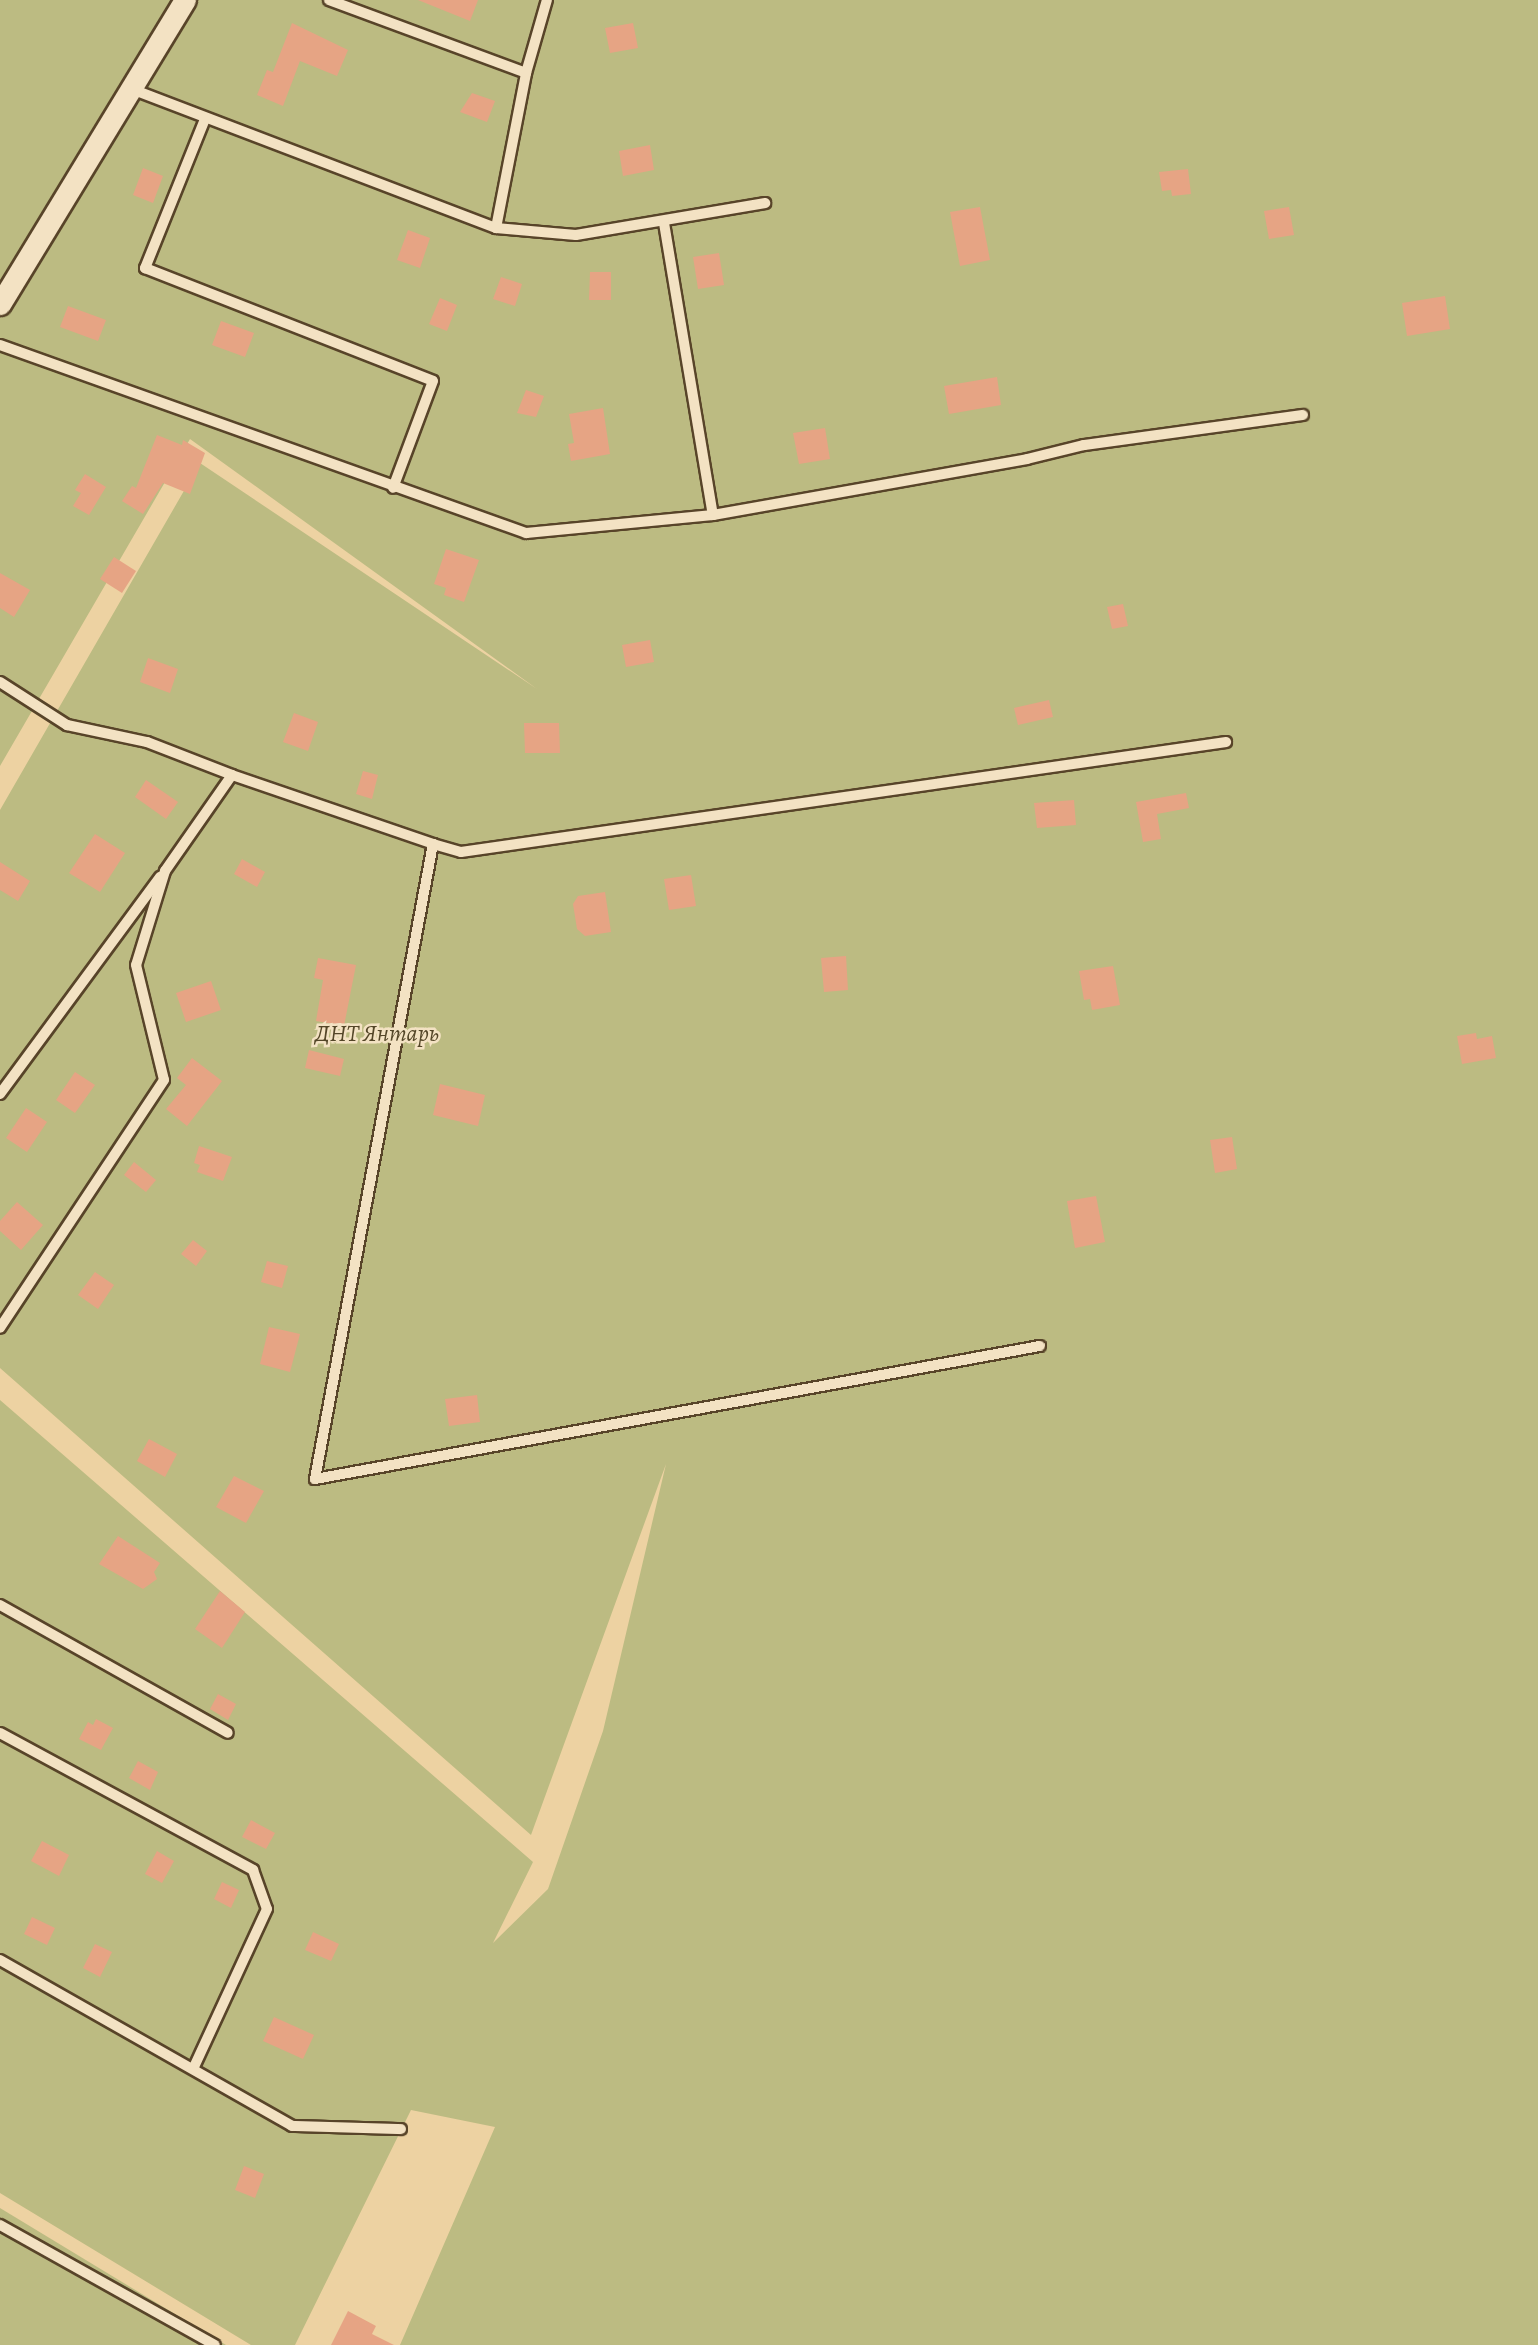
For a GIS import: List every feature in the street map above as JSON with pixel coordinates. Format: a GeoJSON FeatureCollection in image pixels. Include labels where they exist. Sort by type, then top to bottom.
{"type":"FeatureCollection","features":[{"type":"Feature","properties":{"kind":"street"},"geometry":{"type":"LineString","coordinates":[[0,304],[184,0]]}},
{"type":"Feature","properties":{"kind":"lane"},"geometry":{"type":"LineString","coordinates":[[329,0],[526,73]]}},
{"type":"Feature","properties":{"kind":"lane"},"geometry":{"type":"LineString","coordinates":[[496,228],[526,73],[547,0]]}},
{"type":"Feature","properties":{"kind":"lane"},"geometry":{"type":"LineString","coordinates":[[129,88],[496,228],[576,235],[664,223],[765,203]]}},
{"type":"Feature","properties":{"kind":"lane"},"geometry":{"type":"LineString","coordinates":[[205,119],[145,268],[433,382],[393,488]]}},
{"type":"Feature","properties":{"kind":"lane"},"geometry":{"type":"LineString","coordinates":[[664,223],[713,515]]}},
{"type":"Feature","properties":{"kind":"lane"},"geometry":{"type":"LineString","coordinates":[[0,345],[393,488],[526,533],[713,515],[1027,459],[1084,445],[1303,415]]}},
{"type":"Feature","properties":{"kind":"lane"},"geometry":{"type":"LineString","coordinates":[[0,682],[67,725],[147,742],[232,775],[461,852],[1226,742]]}},
{"type":"Feature","properties":{"kind":"lane"},"geometry":{"type":"LineString","coordinates":[[0,1094],[165,871],[232,775]]}},
{"type":"Feature","properties":{"kind":"lane"},"geometry":{"type":"LineString","coordinates":[[433,844],[315,1479],[1040,1346]]}},
{"type":"Feature","properties":{"kind":"lane"},"geometry":{"type":"LineString","coordinates":[[0,1328],[164,1080],[136,965],[165,871]]}},
{"type":"Feature","properties":{"kind":"lane"},"geometry":{"type":"LineString","coordinates":[[0,1605],[228,1733]]}},
{"type":"Feature","properties":{"kind":"lane"},"geometry":{"type":"LineString","coordinates":[[0,1733],[253,1870],[267,1909],[193,2069]]}},
{"type":"Feature","properties":{"kind":"lane"},"geometry":{"type":"LineString","coordinates":[[0,1960],[292,2126],[401,2129]]}},
{"type":"Feature","properties":{"kind":"lane"},"geometry":{"type":"LineString","coordinates":[[0,2225],[215,2345]]}},
{"type":"Feature","properties":{"kind":"green space","name":"ДНТ Янтарь"},"geometry":{"type":"Polygon","coordinates":[[[0,0],[1538,0],[1538,2345],[400,2345],[495,2127],[411,2110],[295,2345],[251,2345],[0,2193],[0,1400],[533,1862],[493,1943],[548,1889],[603,1731],[666,1464],[531,1835],[0,1368],[0,810],[200,463],[537,689],[190,439],[0,766],[0,0]]]}},
{"type":"Feature","properties":{"kind":"green space"},"geometry":{"type":"Polygon","coordinates":[[[0,2208],[226,2345],[0,2345],[0,2208]]]}},
{"type":"Feature","properties":{"kind":"building"},"geometry":{"type":"Polygon","coordinates":[[[418,0],[478,0],[470,21],[418,0]]]}},
{"type":"Feature","properties":{"kind":"building"},"geometry":{"type":"Polygon","coordinates":[[[292,23],[348,50],[337,76],[300,61],[283,106],[257,95],[267,70],[273,72],[292,23]]]}},
{"type":"Feature","properties":{"kind":"building"},"geometry":{"type":"Polygon","coordinates":[[[633,23],[638,48],[610,53],[605,28],[633,23]]]}},
{"type":"Feature","properties":{"kind":"building"},"geometry":{"type":"Polygon","coordinates":[[[472,93],[495,101],[487,122],[460,112],[472,93]]]}},
{"type":"Feature","properties":{"kind":"building"},"geometry":{"type":"Polygon","coordinates":[[[650,145],[654,170],[623,176],[619,151],[650,145]]]}},
{"type":"Feature","properties":{"kind":"building"},"geometry":{"type":"Polygon","coordinates":[[[143,168],[163,176],[153,203],[133,195],[143,168]]]}},
{"type":"Feature","properties":{"kind":"building"},"geometry":{"type":"Polygon","coordinates":[[[1188,169],[1191,194],[1172,196],[1171,190],[1162,191],[1159,172],[1188,169]]]}},
{"type":"Feature","properties":{"kind":"building"},"geometry":{"type":"Polygon","coordinates":[[[980,207],[990,260],[960,266],[950,212],[980,207]]]}},
{"type":"Feature","properties":{"kind":"building"},"geometry":{"type":"Polygon","coordinates":[[[1289,207],[1294,235],[1269,239],[1264,211],[1289,207]]]}},
{"type":"Feature","properties":{"kind":"building"},"geometry":{"type":"Polygon","coordinates":[[[408,230],[430,238],[420,268],[397,260],[408,230]]]}},
{"type":"Feature","properties":{"kind":"building"},"geometry":{"type":"Polygon","coordinates":[[[719,253],[724,285],[698,289],[693,257],[719,253]]]}},
{"type":"Feature","properties":{"kind":"building"},"geometry":{"type":"Polygon","coordinates":[[[590,272],[611,272],[611,300],[589,300],[590,272]]]}},
{"type":"Feature","properties":{"kind":"building"},"geometry":{"type":"Polygon","coordinates":[[[501,277],[522,284],[515,306],[493,299],[501,277]]]}},
{"type":"Feature","properties":{"kind":"building"},"geometry":{"type":"Polygon","coordinates":[[[1445,296],[1450,329],[1407,336],[1402,303],[1445,296]]]}},
{"type":"Feature","properties":{"kind":"building"},"geometry":{"type":"Polygon","coordinates":[[[440,298],[457,305],[447,331],[429,324],[440,298]]]}},
{"type":"Feature","properties":{"kind":"building"},"geometry":{"type":"Polygon","coordinates":[[[68,306],[106,320],[98,341],[60,327],[68,306]]]}},
{"type":"Feature","properties":{"kind":"building"},"geometry":{"type":"Polygon","coordinates":[[[221,321],[254,333],[245,357],[212,345],[221,321]]]}},
{"type":"Feature","properties":{"kind":"building"},"geometry":{"type":"Polygon","coordinates":[[[997,377],[1001,405],[949,414],[944,386],[997,377]]]}},
{"type":"Feature","properties":{"kind":"building"},"geometry":{"type":"Polygon","coordinates":[[[526,390],[544,396],[536,417],[517,413],[526,390]]]}},
{"type":"Feature","properties":{"kind":"building"},"geometry":{"type":"Polygon","coordinates":[[[603,408],[610,454],[571,461],[568,444],[574,443],[569,414],[603,408]]]}},
{"type":"Feature","properties":{"kind":"building"},"geometry":{"type":"Polygon","coordinates":[[[825,428],[830,459],[799,464],[793,433],[825,428]]]}},
{"type":"Feature","properties":{"kind":"building"},"geometry":{"type":"Polygon","coordinates":[[[157,435],[182,445],[183,440],[205,453],[190,494],[163,483],[143,514],[122,501],[132,486],[136,488],[157,435]]]}},
{"type":"Feature","properties":{"kind":"building"},"geometry":{"type":"Polygon","coordinates":[[[85,474],[106,487],[89,515],[73,506],[81,493],[75,490],[85,474]]]}},
{"type":"Feature","properties":{"kind":"building"},"geometry":{"type":"Polygon","coordinates":[[[446,549],[479,560],[464,602],[444,595],[446,588],[434,584],[446,549]]]}},
{"type":"Feature","properties":{"kind":"building"},"geometry":{"type":"Polygon","coordinates":[[[114,557],[136,571],[122,593],[100,579],[114,557]]]}},
{"type":"Feature","properties":{"kind":"building"},"geometry":{"type":"Polygon","coordinates":[[[0,573],[30,590],[14,617],[0,608],[0,573]]]}},
{"type":"Feature","properties":{"kind":"building"},"geometry":{"type":"Polygon","coordinates":[[[1123,604],[1128,626],[1112,629],[1107,607],[1123,604]]]}},
{"type":"Feature","properties":{"kind":"building"},"geometry":{"type":"Polygon","coordinates":[[[650,640],[654,662],[626,667],[622,645],[650,640]]]}},
{"type":"Feature","properties":{"kind":"building"},"geometry":{"type":"Polygon","coordinates":[[[148,658],[178,669],[170,693],[140,682],[148,658]]]}},
{"type":"Feature","properties":{"kind":"building"},"geometry":{"type":"Polygon","coordinates":[[[1049,700],[1053,717],[1018,725],[1014,708],[1049,700]]]}},
{"type":"Feature","properties":{"kind":"building"},"geometry":{"type":"Polygon","coordinates":[[[294,713],[318,722],[308,751],[283,742],[294,713]]]}},
{"type":"Feature","properties":{"kind":"building"},"geometry":{"type":"Polygon","coordinates":[[[524,723],[559,723],[560,753],[525,753],[524,723]]]}},
{"type":"Feature","properties":{"kind":"building"},"geometry":{"type":"Polygon","coordinates":[[[363,771],[378,775],[372,799],[356,794],[363,771]]]}},
{"type":"Feature","properties":{"kind":"building"},"geometry":{"type":"Polygon","coordinates":[[[146,780],[178,802],[166,819],[135,797],[146,780]]]}},
{"type":"Feature","properties":{"kind":"building"},"geometry":{"type":"Polygon","coordinates":[[[1186,793],[1189,808],[1157,814],[1161,839],[1143,842],[1136,802],[1186,793]]]}},
{"type":"Feature","properties":{"kind":"building"},"geometry":{"type":"Polygon","coordinates":[[[1074,800],[1076,825],[1037,828],[1034,803],[1074,800]]]}},
{"type":"Feature","properties":{"kind":"building"},"geometry":{"type":"Polygon","coordinates":[[[95,834],[125,853],[100,892],[69,873],[95,834]]]}},
{"type":"Feature","properties":{"kind":"building"},"geometry":{"type":"Polygon","coordinates":[[[242,859],[265,872],[257,887],[234,874],[242,859]]]}},
{"type":"Feature","properties":{"kind":"building"},"geometry":{"type":"Polygon","coordinates":[[[0,862],[30,881],[18,901],[0,890],[0,862]]]}},
{"type":"Feature","properties":{"kind":"building"},"geometry":{"type":"Polygon","coordinates":[[[691,875],[696,906],[669,910],[664,879],[691,875]]]}},
{"type":"Feature","properties":{"kind":"building"},"geometry":{"type":"Polygon","coordinates":[[[605,892],[611,932],[585,936],[577,929],[573,904],[578,896],[605,892]]]}},
{"type":"Feature","properties":{"kind":"building"},"geometry":{"type":"Polygon","coordinates":[[[846,956],[848,990],[824,992],[821,958],[846,956]]]}},
{"type":"Feature","properties":{"kind":"building"},"geometry":{"type":"Polygon","coordinates":[[[318,958],[356,965],[344,1026],[316,1021],[323,980],[314,978],[318,958]]]}},
{"type":"Feature","properties":{"kind":"building"},"geometry":{"type":"Polygon","coordinates":[[[1113,966],[1120,1005],[1092,1010],[1090,999],[1084,1000],[1079,971],[1113,966]]]}},
{"type":"Feature","properties":{"kind":"building"},"geometry":{"type":"Polygon","coordinates":[[[211,981],[221,1010],[186,1022],[176,993],[211,981]]]}},
{"type":"Feature","properties":{"kind":"building"},"geometry":{"type":"Polygon","coordinates":[[[1476,1033],[1477,1039],[1492,1036],[1496,1058],[1462,1064],[1457,1036],[1476,1033]]]}},
{"type":"Feature","properties":{"kind":"building"},"geometry":{"type":"Polygon","coordinates":[[[309,1050],[344,1059],[340,1076],[305,1068],[309,1050]]]}},
{"type":"Feature","properties":{"kind":"building"},"geometry":{"type":"Polygon","coordinates":[[[192,1058],[222,1081],[187,1126],[166,1109],[186,1085],[177,1078],[192,1058]]]}},
{"type":"Feature","properties":{"kind":"building"},"geometry":{"type":"Polygon","coordinates":[[[75,1072],[95,1085],[75,1113],[56,1100],[75,1072]]]}},
{"type":"Feature","properties":{"kind":"building"},"geometry":{"type":"Polygon","coordinates":[[[440,1084],[485,1095],[478,1126],[433,1115],[440,1084]]]}},
{"type":"Feature","properties":{"kind":"building"},"geometry":{"type":"Polygon","coordinates":[[[26,1108],[47,1122],[27,1152],[6,1138],[26,1108]]]}},
{"type":"Feature","properties":{"kind":"building"},"geometry":{"type":"Polygon","coordinates":[[[1232,1137],[1237,1169],[1215,1173],[1210,1140],[1232,1137]]]}},
{"type":"Feature","properties":{"kind":"building"},"geometry":{"type":"Polygon","coordinates":[[[199,1146],[232,1157],[223,1181],[197,1172],[200,1165],[194,1163],[199,1146]]]}},
{"type":"Feature","properties":{"kind":"building"},"geometry":{"type":"Polygon","coordinates":[[[134,1162],[156,1180],[146,1192],[124,1175],[134,1162]]]}},
{"type":"Feature","properties":{"kind":"building"},"geometry":{"type":"Polygon","coordinates":[[[1096,1196],[1105,1242],[1075,1248],[1067,1201],[1096,1196]]]}},
{"type":"Feature","properties":{"kind":"building"},"geometry":{"type":"Polygon","coordinates":[[[17,1202],[43,1225],[21,1250],[0,1231],[0,1221],[17,1202]]]}},
{"type":"Feature","properties":{"kind":"building"},"geometry":{"type":"Polygon","coordinates":[[[193,1240],[207,1251],[196,1266],[181,1254],[193,1240]]]}},
{"type":"Feature","properties":{"kind":"building"},"geometry":{"type":"Polygon","coordinates":[[[267,1261],[288,1266],[282,1288],[261,1282],[267,1261]]]}},
{"type":"Feature","properties":{"kind":"building"},"geometry":{"type":"Polygon","coordinates":[[[95,1272],[114,1285],[98,1309],[78,1295],[95,1272]]]}},
{"type":"Feature","properties":{"kind":"building"},"geometry":{"type":"Polygon","coordinates":[[[269,1327],[300,1334],[290,1372],[260,1364],[269,1327]]]}},
{"type":"Feature","properties":{"kind":"building"},"geometry":{"type":"Polygon","coordinates":[[[477,1395],[480,1422],[449,1426],[445,1399],[477,1395]]]}},
{"type":"Feature","properties":{"kind":"building"},"geometry":{"type":"Polygon","coordinates":[[[149,1439],[177,1454],[165,1477],[137,1461],[149,1439]]]}},
{"type":"Feature","properties":{"kind":"building"},"geometry":{"type":"Polygon","coordinates":[[[234,1476],[264,1491],[246,1523],[216,1507],[234,1476]]]}},
{"type":"Feature","properties":{"kind":"building"},"geometry":{"type":"Polygon","coordinates":[[[118,1536],[160,1563],[154,1572],[157,1579],[143,1589],[99,1564],[118,1536]]]}},
{"type":"Feature","properties":{"kind":"building"},"geometry":{"type":"Polygon","coordinates":[[[220,1591],[245,1612],[222,1648],[195,1629],[220,1591]]]}},
{"type":"Feature","properties":{"kind":"building"},"geometry":{"type":"Polygon","coordinates":[[[218,1694],[236,1704],[228,1720],[210,1709],[218,1694]]]}},
{"type":"Feature","properties":{"kind":"building"},"geometry":{"type":"Polygon","coordinates":[[[96,1719],[113,1728],[101,1750],[79,1739],[88,1722],[93,1725],[96,1719]]]}},
{"type":"Feature","properties":{"kind":"building"},"geometry":{"type":"Polygon","coordinates":[[[138,1761],[158,1772],[150,1790],[129,1778],[138,1761]]]}},
{"type":"Feature","properties":{"kind":"building"},"geometry":{"type":"Polygon","coordinates":[[[251,1820],[275,1833],[266,1849],[242,1837],[251,1820]]]}},
{"type":"Feature","properties":{"kind":"building"},"geometry":{"type":"Polygon","coordinates":[[[42,1841],[69,1855],[59,1876],[31,1861],[42,1841]]]}},
{"type":"Feature","properties":{"kind":"building"},"geometry":{"type":"Polygon","coordinates":[[[157,1851],[174,1861],[162,1883],[145,1874],[157,1851]]]}},
{"type":"Feature","properties":{"kind":"building"},"geometry":{"type":"Polygon","coordinates":[[[222,1882],[239,1890],[231,1908],[214,1899],[222,1882]]]}},
{"type":"Feature","properties":{"kind":"building"},"geometry":{"type":"Polygon","coordinates":[[[32,1917],[55,1928],[47,1945],[24,1934],[32,1917]]]}},
{"type":"Feature","properties":{"kind":"building"},"geometry":{"type":"Polygon","coordinates":[[[313,1932],[339,1944],[331,1961],[305,1950],[313,1932]]]}},
{"type":"Feature","properties":{"kind":"building"},"geometry":{"type":"Polygon","coordinates":[[[95,1944],[112,1952],[100,1977],[83,1968],[95,1944]]]}},
{"type":"Feature","properties":{"kind":"building"},"geometry":{"type":"Polygon","coordinates":[[[274,2017],[314,2035],[303,2059],[263,2041],[274,2017]]]}},
{"type":"Feature","properties":{"kind":"building"},"geometry":{"type":"Polygon","coordinates":[[[244,2166],[264,2174],[255,2198],[235,2190],[244,2166]]]}},
{"type":"Feature","properties":{"kind":"building"},"geometry":{"type":"Polygon","coordinates":[[[348,2311],[376,2326],[372,2334],[394,2345],[331,2345],[348,2311]]]}}]}
